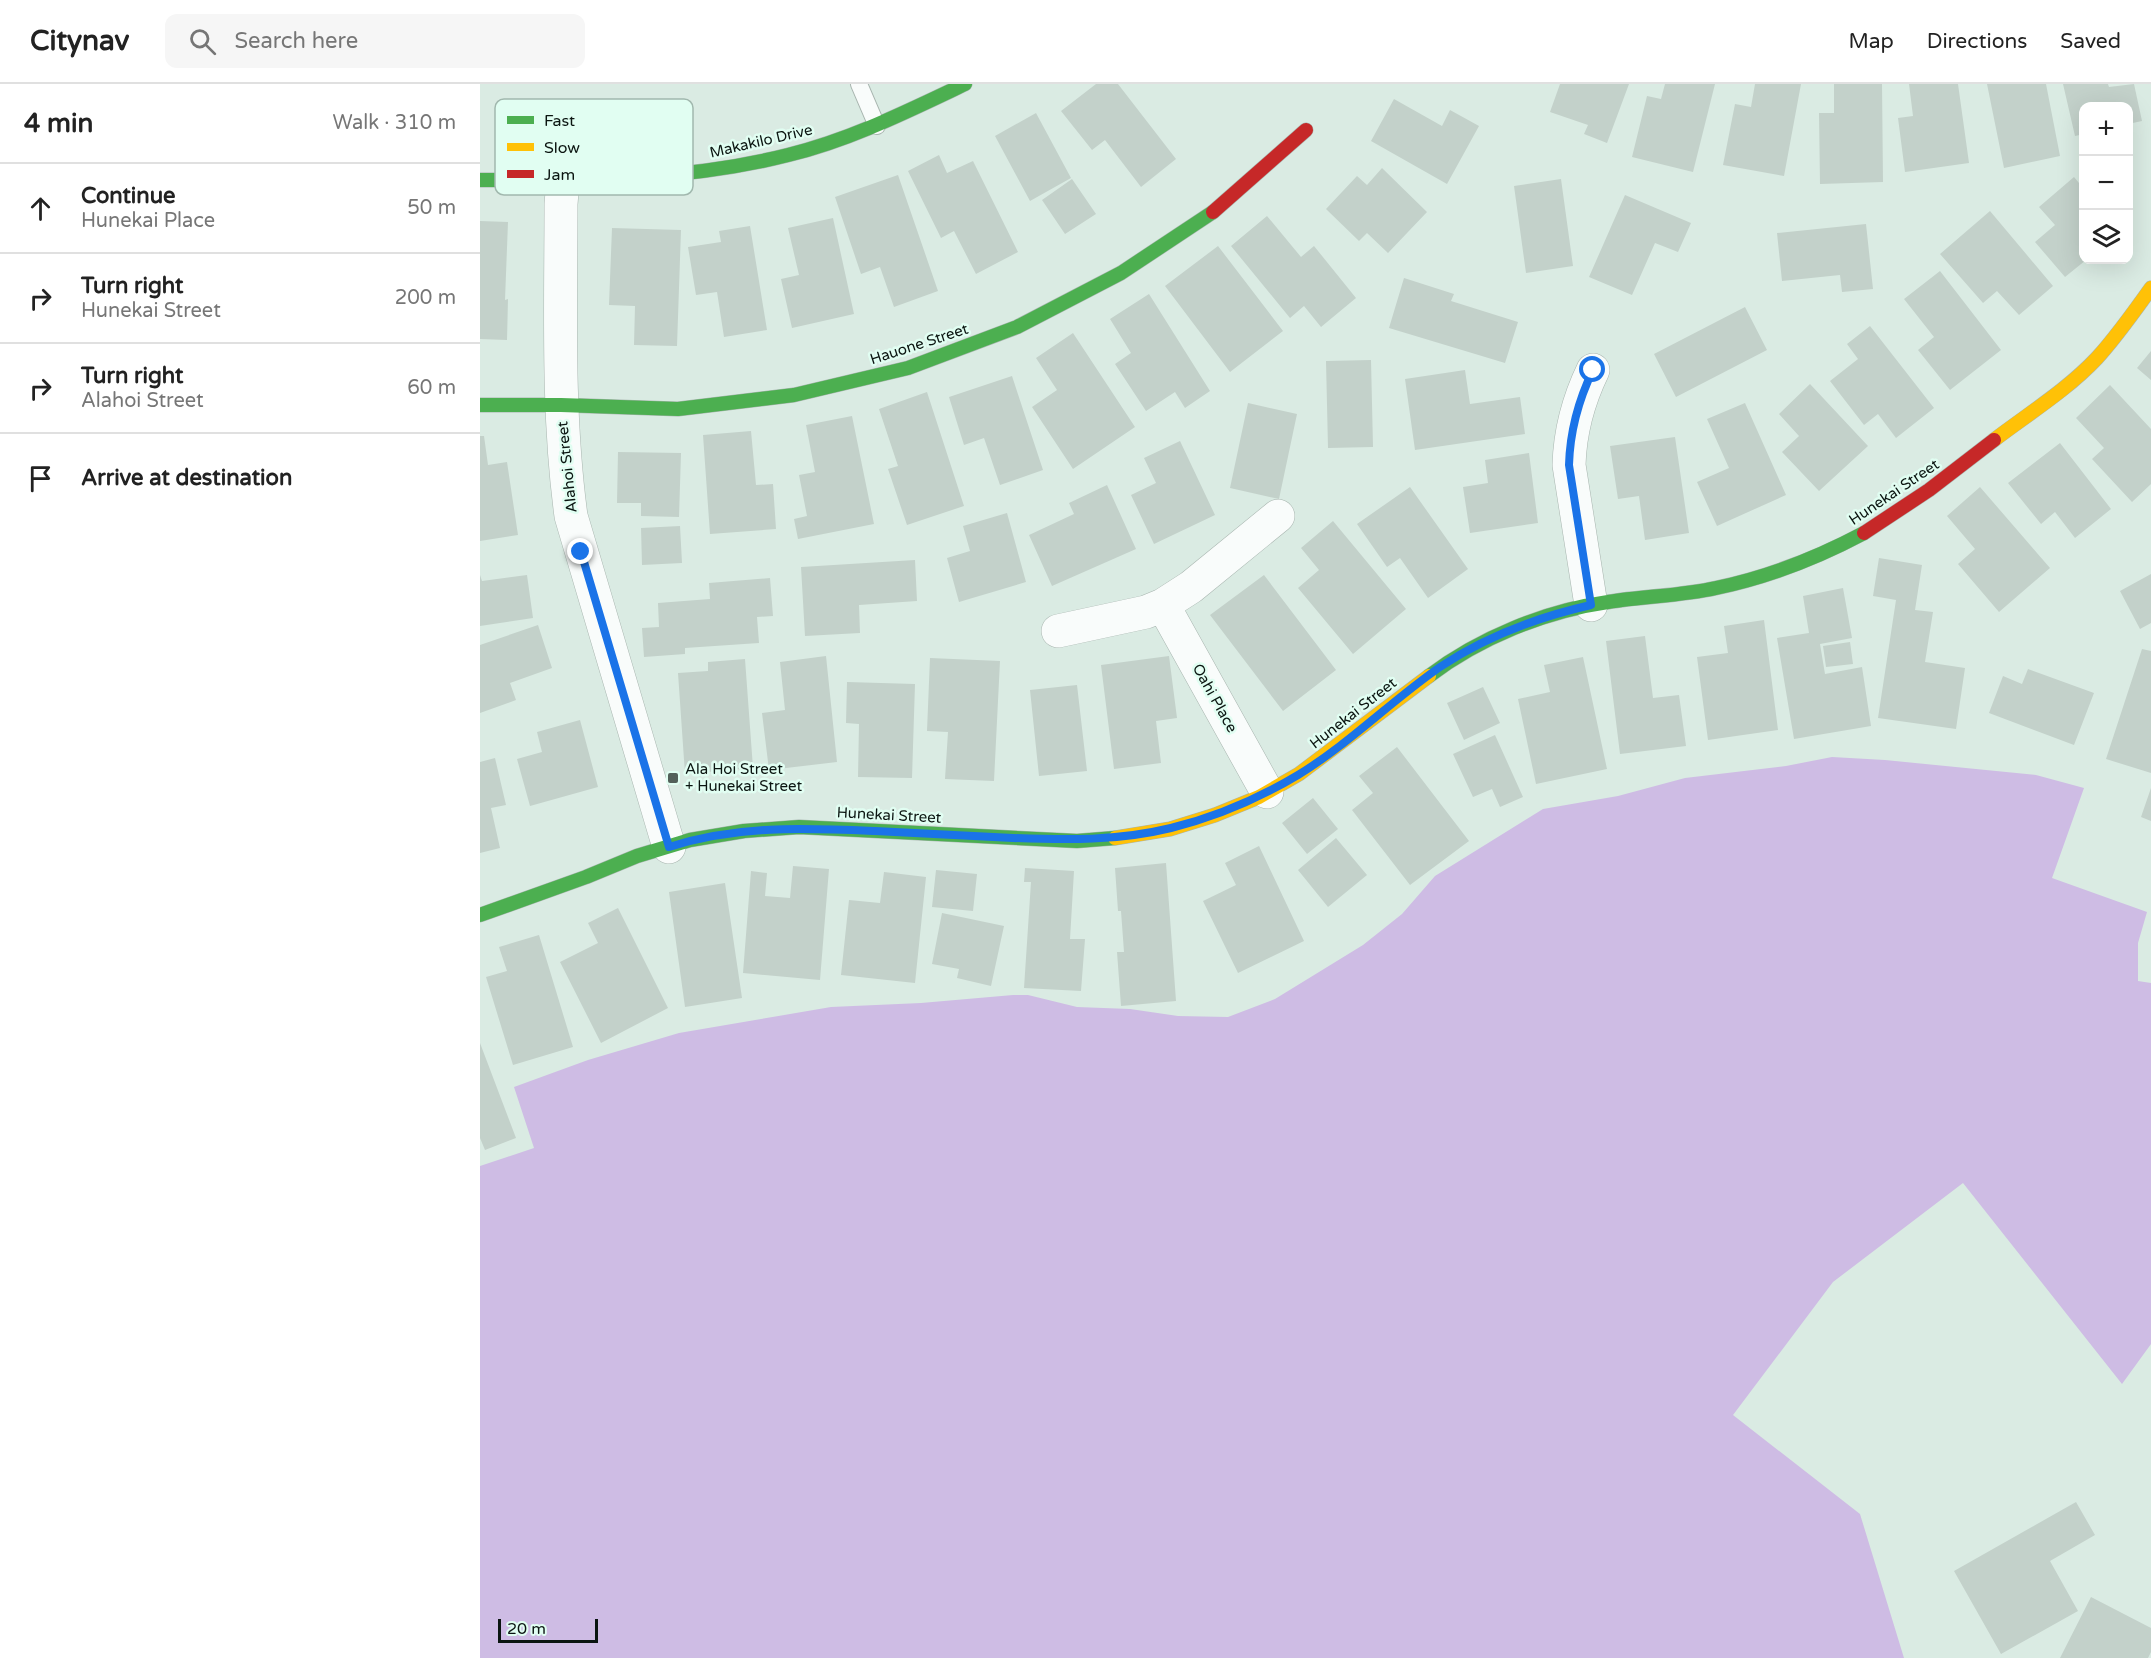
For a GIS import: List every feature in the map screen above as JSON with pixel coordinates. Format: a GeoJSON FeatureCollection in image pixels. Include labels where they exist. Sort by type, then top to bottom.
{"type":"FeatureCollection","features":[{"type":"Feature","properties":{"kind":"street","name":"Makakilo Drive"},"geometry":{"type":"LineString","coordinates":[[693,173],[789,155],[877,126],[965,84]]}},
{"type":"Feature","properties":{"kind":"street","name":"Hauone Street"},"geometry":{"type":"LineString","coordinates":[[480,405],[678,409],[794,396],[908,368],[1017,327],[1121,273],[1218,208],[1306,130]]}},
{"type":"Feature","properties":{"kind":"street","name":"Alahoi Street"},"geometry":{"type":"LineString","coordinates":[[562,195],[561,405],[566,479],[572,516],[669,847]]}},
{"type":"Feature","properties":{"kind":"street","name":"Hunekai Street"},"geometry":{"type":"LineString","coordinates":[[480,915],[637,856],[690,840],[744,831],[799,827],[1077,841],[1124,837],[1170,829],[1215,815],[1267,792],[1299,774],[1338,747],[1442,666],[1480,644],[1521,626],[1591,605],[1714,589],[1772,574],[1827,553],[1880,524],[1929,490],[2063,388],[2095,360],[2123,328],[2151,288]]}},
{"type":"Feature","properties":{"kind":"street"},"geometry":{"type":"LineString","coordinates":[[1591,605],[1569,465],[1569,445],[1577,406],[1593,370]]}},
{"type":"Feature","properties":{"kind":"street"},"geometry":{"type":"LineString","coordinates":[[1058,631],[1146,612],[1163,605],[1191,587],[1278,516]]}},
{"type":"Feature","properties":{"kind":"street","name":"Oahi Place"},"geometry":{"type":"LineString","coordinates":[[1163,605],[1267,792]]}},
{"type":"Feature","properties":{"kind":"lane"},"geometry":{"type":"LineString","coordinates":[[860,84],[877,126]]}},
{"type":"Feature","properties":{"kind":"shaded area"},"geometry":{"type":"Polygon","coordinates":[[[1832,757],[2036,775],[2084,788],[2052,878],[2147,912],[2138,943],[2138,981],[2151,983],[2151,1344],[2122,1384],[1963,1183],[1833,1282],[1733,1415],[1860,1514],[1904,1658],[480,1658],[480,1166],[534,1148],[514,1087],[588,1060],[679,1033],[831,1007],[1028,995],[1077,1007],[1130,1009],[1178,1016],[1228,1017],[1275,999],[1363,945],[1402,914],[1435,876],[1543,809],[1618,796],[1685,778],[1786,766],[1832,757]]]}},
{"type":"Feature","properties":{"kind":"building"},"geometry":{"type":"Polygon","coordinates":[[[1096,84],[1118,84],[1176,159],[1141,187],[1105,140],[1092,150],[1061,111],[1096,84]]]}},
{"type":"Feature","properties":{"kind":"building"},"geometry":{"type":"Polygon","coordinates":[[[1560,84],[1629,84],[1607,143],[1584,134],[1588,125],[1550,112],[1560,84]]]}},
{"type":"Feature","properties":{"kind":"building"},"geometry":{"type":"Polygon","coordinates":[[[1665,84],[1715,84],[1693,172],[1632,157],[1647,96],[1661,99],[1665,84]]]}},
{"type":"Feature","properties":{"kind":"building"},"geometry":{"type":"Polygon","coordinates":[[[1755,84],[1801,84],[1784,176],[1723,165],[1735,104],[1751,107],[1755,84]]]}},
{"type":"Feature","properties":{"kind":"building"},"geometry":{"type":"Polygon","coordinates":[[[1834,84],[1882,84],[1883,182],[1820,184],[1819,113],[1834,113],[1834,84]]]}},
{"type":"Feature","properties":{"kind":"building"},"geometry":{"type":"Polygon","coordinates":[[[1909,84],[1958,84],[1969,163],[1905,172],[1898,118],[1913,116],[1909,84]]]}},
{"type":"Feature","properties":{"kind":"building"},"geometry":{"type":"Polygon","coordinates":[[[1987,84],[2046,84],[2060,156],[2004,168],[1987,84]]]}},
{"type":"Feature","properties":{"kind":"building"},"geometry":{"type":"Polygon","coordinates":[[[2063,84],[2108,84],[2109,87],[2134,84],[2142,121],[2133,123],[2133,102],[2079,102],[2079,135],[2075,136],[2063,84]]]}},
{"type":"Feature","properties":{"kind":"building"},"geometry":{"type":"Polygon","coordinates":[[[1394,99],[1442,126],[1450,110],[1479,126],[1447,184],[1371,141],[1394,99]]]}},
{"type":"Feature","properties":{"kind":"building"},"geometry":{"type":"Polygon","coordinates":[[[1036,113],[1071,178],[1030,201],[995,136],[1036,113]]]}},
{"type":"Feature","properties":{"kind":"building"},"geometry":{"type":"Polygon","coordinates":[[[939,155],[947,173],[973,161],[1018,252],[976,274],[954,231],[941,238],[908,171],[939,155]]]}},
{"type":"Feature","properties":{"kind":"building"},"geometry":{"type":"Polygon","coordinates":[[[1382,168],[1427,212],[1388,253],[1367,233],[1359,241],[1326,209],[1357,176],[1367,185],[1382,168]]]}},
{"type":"Feature","properties":{"kind":"building"},"geometry":{"type":"Polygon","coordinates":[[[898,175],[938,291],[894,307],[880,267],[861,274],[835,197],[898,175]]]}},
{"type":"Feature","properties":{"kind":"building"},"geometry":{"type":"Polygon","coordinates":[[[2074,177],[2079,183],[2079,264],[2081,264],[2065,277],[2035,242],[2055,225],[2039,207],[2074,177]]]}},
{"type":"Feature","properties":{"kind":"building"},"geometry":{"type":"Polygon","coordinates":[[[1072,179],[1096,214],[1065,234],[1042,200],[1072,179]]]}},
{"type":"Feature","properties":{"kind":"building"},"geometry":{"type":"Polygon","coordinates":[[[1561,179],[1573,266],[1526,273],[1514,186],[1561,179]]]}},
{"type":"Feature","properties":{"kind":"building"},"geometry":{"type":"Polygon","coordinates":[[[1625,195],[1691,223],[1678,252],[1655,243],[1632,295],[1589,277],[1625,195]]]}},
{"type":"Feature","properties":{"kind":"building"},"geometry":{"type":"Polygon","coordinates":[[[1990,211],[2053,286],[2019,315],[1997,291],[1983,303],[1940,254],[1990,211]]]}},
{"type":"Feature","properties":{"kind":"building"},"geometry":{"type":"Polygon","coordinates":[[[1267,216],[1301,257],[1314,246],[1356,298],[1321,327],[1304,306],[1290,318],[1231,246],[1267,216]]]}},
{"type":"Feature","properties":{"kind":"building"},"geometry":{"type":"Polygon","coordinates":[[[833,218],[854,314],[792,328],[781,279],[799,275],[788,228],[833,218]]]}},
{"type":"Feature","properties":{"kind":"building"},"geometry":{"type":"Polygon","coordinates":[[[480,221],[508,222],[505,300],[508,299],[507,340],[480,339],[480,221]]]}},
{"type":"Feature","properties":{"kind":"building"},"geometry":{"type":"Polygon","coordinates":[[[1866,224],[1873,289],[1842,292],[1840,275],[1782,281],[1777,233],[1866,224]]]}},
{"type":"Feature","properties":{"kind":"building"},"geometry":{"type":"Polygon","coordinates":[[[750,226],[767,330],[724,337],[717,292],[696,295],[688,247],[721,242],[719,231],[750,226]]]}},
{"type":"Feature","properties":{"kind":"building"},"geometry":{"type":"Polygon","coordinates":[[[612,228],[681,230],[677,346],[634,345],[635,306],[609,305],[612,228]]]}},
{"type":"Feature","properties":{"kind":"building"},"geometry":{"type":"Polygon","coordinates":[[[1218,246],[1283,331],[1230,372],[1165,286],[1218,246]]]}},
{"type":"Feature","properties":{"kind":"building"},"geometry":{"type":"Polygon","coordinates":[[[1940,271],[2001,350],[1950,390],[1918,350],[1934,337],[1904,299],[1940,271]]]}},
{"type":"Feature","properties":{"kind":"building"},"geometry":{"type":"Polygon","coordinates":[[[1404,278],[1454,294],[1451,301],[1518,322],[1505,363],[1389,328],[1404,278]]]}},
{"type":"Feature","properties":{"kind":"building"},"geometry":{"type":"Polygon","coordinates":[[[1149,294],[1210,391],[1185,408],[1175,392],[1146,411],[1115,364],[1131,353],[1110,319],[1149,294]]]}},
{"type":"Feature","properties":{"kind":"building"},"geometry":{"type":"Polygon","coordinates":[[[1745,307],[1767,350],[1676,397],[1654,354],[1745,307]]]}},
{"type":"Feature","properties":{"kind":"building"},"geometry":{"type":"Polygon","coordinates":[[[1870,326],[1934,408],[1896,438],[1878,414],[1864,425],[1830,381],[1858,359],[1847,344],[1870,326]]]}},
{"type":"Feature","properties":{"kind":"building"},"geometry":{"type":"Polygon","coordinates":[[[1073,333],[1135,427],[1073,469],[1032,407],[1057,390],[1036,358],[1073,333]]]}},
{"type":"Feature","properties":{"kind":"building"},"geometry":{"type":"Polygon","coordinates":[[[2151,351],[2151,380],[2137,368],[2151,351]]]}},
{"type":"Feature","properties":{"kind":"building"},"geometry":{"type":"Polygon","coordinates":[[[1371,360],[1373,447],[1328,448],[1326,361],[1371,360]]]}},
{"type":"Feature","properties":{"kind":"building"},"geometry":{"type":"Polygon","coordinates":[[[1465,370],[1470,404],[1520,397],[1525,434],[1415,450],[1405,379],[1465,370]]]}},
{"type":"Feature","properties":{"kind":"building"},"geometry":{"type":"Polygon","coordinates":[[[1012,376],[1043,470],[1000,485],[984,438],[964,445],[949,397],[1012,376]]]}},
{"type":"Feature","properties":{"kind":"building"},"geometry":{"type":"Polygon","coordinates":[[[1810,384],[1868,446],[1819,491],[1782,452],[1799,436],[1779,414],[1810,384]]]}},
{"type":"Feature","properties":{"kind":"building"},"geometry":{"type":"Polygon","coordinates":[[[2110,385],[2151,429],[2151,484],[2132,502],[2092,459],[2104,448],[2076,418],[2110,385]]]}},
{"type":"Feature","properties":{"kind":"building"},"geometry":{"type":"Polygon","coordinates":[[[927,392],[964,506],[907,525],[888,469],[898,466],[879,409],[927,392]]]}},
{"type":"Feature","properties":{"kind":"building"},"geometry":{"type":"Polygon","coordinates":[[[1248,403],[1297,414],[1279,499],[1230,488],[1248,403]]]}},
{"type":"Feature","properties":{"kind":"building"},"geometry":{"type":"Polygon","coordinates":[[[1745,403],[1786,495],[1717,526],[1697,482],[1729,468],[1707,419],[1745,403]]]}},
{"type":"Feature","properties":{"kind":"building"},"geometry":{"type":"Polygon","coordinates":[[[852,416],[874,524],[798,539],[794,519],[807,516],[799,475],[815,472],[806,425],[852,416]]]}},
{"type":"Feature","properties":{"kind":"building"},"geometry":{"type":"Polygon","coordinates":[[[751,431],[756,485],[773,484],[776,529],[710,534],[703,435],[751,431]]]}},
{"type":"Feature","properties":{"kind":"building"},"geometry":{"type":"Polygon","coordinates":[[[480,436],[484,436],[488,465],[507,462],[518,535],[480,541],[480,436]]]}},
{"type":"Feature","properties":{"kind":"building"},"geometry":{"type":"Polygon","coordinates":[[[1675,437],[1689,533],[1645,540],[1639,496],[1618,499],[1610,446],[1675,437]]]}},
{"type":"Feature","properties":{"kind":"building"},"geometry":{"type":"Polygon","coordinates":[[[1180,441],[1215,515],[1154,544],[1131,495],[1156,483],[1144,458],[1180,441]]]}},
{"type":"Feature","properties":{"kind":"building"},"geometry":{"type":"Polygon","coordinates":[[[2060,443],[2111,509],[2075,538],[2055,512],[2041,524],[2008,483],[2060,443]]]}},
{"type":"Feature","properties":{"kind":"building"},"geometry":{"type":"Polygon","coordinates":[[[618,452],[681,453],[679,517],[641,516],[641,503],[617,503],[618,452]]]}},
{"type":"Feature","properties":{"kind":"building"},"geometry":{"type":"Polygon","coordinates":[[[1529,453],[1538,523],[1470,533],[1463,487],[1488,483],[1485,460],[1529,453]]]}},
{"type":"Feature","properties":{"kind":"building"},"geometry":{"type":"Polygon","coordinates":[[[1107,485],[1136,549],[1052,586],[1029,535],[1074,514],[1069,503],[1107,485]]]}},
{"type":"Feature","properties":{"kind":"building"},"geometry":{"type":"Polygon","coordinates":[[[1410,487],[1468,569],[1428,598],[1400,558],[1387,567],[1357,524],[1410,487]]]}},
{"type":"Feature","properties":{"kind":"building"},"geometry":{"type":"Polygon","coordinates":[[[1980,487],[2050,568],[1999,612],[1958,564],[1975,549],[1947,516],[1980,487]]]}},
{"type":"Feature","properties":{"kind":"building"},"geometry":{"type":"Polygon","coordinates":[[[1007,513],[1026,582],[959,602],[947,558],[970,551],[963,526],[1007,513]]]}},
{"type":"Feature","properties":{"kind":"building"},"geometry":{"type":"Polygon","coordinates":[[[1333,521],[1406,609],[1353,654],[1298,588],[1319,570],[1301,548],[1333,521]]]}},
{"type":"Feature","properties":{"kind":"building"},"geometry":{"type":"Polygon","coordinates":[[[680,526],[682,563],[642,565],[641,528],[680,526]]]}},
{"type":"Feature","properties":{"kind":"building"},"geometry":{"type":"Polygon","coordinates":[[[1879,558],[1922,565],[1915,610],[1933,612],[1925,662],[1965,668],[1956,729],[1878,718],[1896,600],[1873,596],[1879,558]]]}},
{"type":"Feature","properties":{"kind":"building"},"geometry":{"type":"Polygon","coordinates":[[[915,560],[917,601],[859,605],[860,633],[805,636],[801,567],[915,560]]]}},
{"type":"Feature","properties":{"kind":"building"},"geometry":{"type":"Polygon","coordinates":[[[2151,574],[2151,623],[2140,629],[2120,591],[2151,574]]]}},
{"type":"Feature","properties":{"kind":"building"},"geometry":{"type":"Polygon","coordinates":[[[480,575],[482,581],[527,575],[533,618],[480,626],[480,575]]]}},
{"type":"Feature","properties":{"kind":"building"},"geometry":{"type":"Polygon","coordinates":[[[1264,575],[1336,670],[1283,711],[1210,615],[1264,575]]]}},
{"type":"Feature","properties":{"kind":"building"},"geometry":{"type":"Polygon","coordinates":[[[770,578],[773,616],[757,617],[759,643],[685,648],[685,654],[644,657],[642,628],[659,627],[658,603],[710,599],[709,583],[770,578]]]}},
{"type":"Feature","properties":{"kind":"building"},"geometry":{"type":"Polygon","coordinates":[[[1843,588],[1852,638],[1820,644],[1825,674],[1862,667],[1871,726],[1794,739],[1777,638],[1809,633],[1803,596],[1843,588]]]}},
{"type":"Feature","properties":{"kind":"building"},"geometry":{"type":"Polygon","coordinates":[[[1764,620],[1778,730],[1708,740],[1697,657],[1728,653],[1724,626],[1764,620]]]}},
{"type":"Feature","properties":{"kind":"building"},"geometry":{"type":"Polygon","coordinates":[[[538,625],[552,668],[510,683],[516,700],[480,713],[480,645],[538,625]]]}},
{"type":"Feature","properties":{"kind":"building"},"geometry":{"type":"Polygon","coordinates":[[[1645,636],[1653,698],[1679,695],[1686,746],[1620,754],[1606,641],[1645,636]]]}},
{"type":"Feature","properties":{"kind":"building"},"geometry":{"type":"Polygon","coordinates":[[[1850,642],[1853,664],[1826,667],[1823,646],[1850,642]]]}},
{"type":"Feature","properties":{"kind":"building"},"geometry":{"type":"Polygon","coordinates":[[[2142,649],[2151,651],[2151,773],[2106,759],[2142,649]]]}},
{"type":"Feature","properties":{"kind":"building"},"geometry":{"type":"Polygon","coordinates":[[[826,656],[837,762],[769,770],[762,713],[785,710],[780,662],[826,656]]]}},
{"type":"Feature","properties":{"kind":"building"},"geometry":{"type":"Polygon","coordinates":[[[1169,656],[1177,718],[1156,721],[1161,763],[1114,769],[1101,665],[1169,656]]]}},
{"type":"Feature","properties":{"kind":"building"},"geometry":{"type":"Polygon","coordinates":[[[1583,657],[1607,769],[1536,784],[1518,699],[1550,692],[1544,665],[1583,657]]]}},
{"type":"Feature","properties":{"kind":"building"},"geometry":{"type":"Polygon","coordinates":[[[930,658],[1000,661],[994,781],[945,779],[948,732],[927,731],[930,658]]]}},
{"type":"Feature","properties":{"kind":"building"},"geometry":{"type":"Polygon","coordinates":[[[745,659],[753,768],[685,774],[678,673],[708,671],[708,662],[745,659]]]}},
{"type":"Feature","properties":{"kind":"building"},"geometry":{"type":"Polygon","coordinates":[[[2028,669],[2094,693],[2074,745],[1989,713],[2003,676],[2022,684],[2028,669]]]}},
{"type":"Feature","properties":{"kind":"building"},"geometry":{"type":"Polygon","coordinates":[[[847,682],[915,684],[912,778],[858,777],[859,724],[846,723],[847,682]]]}},
{"type":"Feature","properties":{"kind":"building"},"geometry":{"type":"Polygon","coordinates":[[[1077,685],[1087,771],[1039,776],[1030,690],[1077,685]]]}},
{"type":"Feature","properties":{"kind":"building"},"geometry":{"type":"Polygon","coordinates":[[[1483,687],[1500,723],[1464,740],[1447,703],[1483,687]]]}},
{"type":"Feature","properties":{"kind":"building"},"geometry":{"type":"Polygon","coordinates":[[[580,720],[598,787],[530,806],[517,759],[542,752],[537,732],[580,720]]]}},
{"type":"Feature","properties":{"kind":"building"},"geometry":{"type":"Polygon","coordinates":[[[1495,735],[1523,797],[1500,807],[1492,789],[1473,797],[1453,754],[1495,735]]]}},
{"type":"Feature","properties":{"kind":"building"},"geometry":{"type":"Polygon","coordinates":[[[1397,747],[1469,841],[1410,885],[1352,810],[1373,793],[1359,776],[1397,747]]]}},
{"type":"Feature","properties":{"kind":"building"},"geometry":{"type":"Polygon","coordinates":[[[495,758],[506,805],[491,808],[500,848],[480,853],[480,762],[495,758]]]}},
{"type":"Feature","properties":{"kind":"building"},"geometry":{"type":"Polygon","coordinates":[[[2151,788],[2151,821],[2141,817],[2151,788]]]}},
{"type":"Feature","properties":{"kind":"building"},"geometry":{"type":"Polygon","coordinates":[[[1313,798],[1338,829],[1307,854],[1282,823],[1313,798]]]}},
{"type":"Feature","properties":{"kind":"building"},"geometry":{"type":"Polygon","coordinates":[[[1336,838],[1367,875],[1328,907],[1298,870],[1336,838]]]}},
{"type":"Feature","properties":{"kind":"building"},"geometry":{"type":"Polygon","coordinates":[[[1259,846],[1304,941],[1238,973],[1203,901],[1236,885],[1225,863],[1259,846]]]}},
{"type":"Feature","properties":{"kind":"building"},"geometry":{"type":"Polygon","coordinates":[[[1166,863],[1176,1001],[1121,1006],[1117,952],[1124,952],[1115,868],[1166,863]]]}},
{"type":"Feature","properties":{"kind":"building"},"geometry":{"type":"Polygon","coordinates":[[[793,866],[829,869],[820,980],[743,973],[751,871],[767,873],[765,896],[790,898],[793,866]]]}},
{"type":"Feature","properties":{"kind":"building"},"geometry":{"type":"Polygon","coordinates":[[[1025,868],[1074,871],[1070,939],[1085,939],[1081,991],[1024,988],[1031,882],[1024,882],[1025,868]]]}},
{"type":"Feature","properties":{"kind":"building"},"geometry":{"type":"Polygon","coordinates":[[[936,870],[977,874],[973,911],[932,907],[936,870]]]}},
{"type":"Feature","properties":{"kind":"building"},"geometry":{"type":"Polygon","coordinates":[[[884,872],[926,877],[915,983],[841,975],[849,900],[880,903],[884,872]]]}},
{"type":"Feature","properties":{"kind":"building"},"geometry":{"type":"Polygon","coordinates":[[[725,883],[742,998],[685,1007],[669,892],[725,883]]]}},
{"type":"Feature","properties":{"kind":"building"},"geometry":{"type":"Polygon","coordinates":[[[618,908],[668,1008],[601,1043],[560,962],[598,943],[588,923],[618,908]]]}},
{"type":"Feature","properties":{"kind":"building"},"geometry":{"type":"Polygon","coordinates":[[[942,913],[1004,926],[991,986],[957,978],[959,969],[932,964],[942,913]]]}},
{"type":"Feature","properties":{"kind":"building"},"geometry":{"type":"Polygon","coordinates":[[[539,935],[573,1047],[513,1065],[486,977],[507,971],[499,947],[539,935]]]}},
{"type":"Feature","properties":{"kind":"building"},"geometry":{"type":"Polygon","coordinates":[[[480,1043],[516,1138],[485,1150],[480,1138],[480,1043]]]}},
{"type":"Feature","properties":{"kind":"building"},"geometry":{"type":"Polygon","coordinates":[[[2076,1502],[2095,1535],[2050,1561],[2078,1611],[2001,1654],[1954,1571],[2076,1502]]]}},
{"type":"Feature","properties":{"kind":"building"},"geometry":{"type":"Polygon","coordinates":[[[2091,1597],[2151,1628],[2151,1652],[2148,1658],[2060,1658],[2091,1597]]]}},
{"type":"Feature","properties":{"kind":"traffic: fast"},"geometry":{"type":"LineString","coordinates":[[693,172],[750,164],[811,149],[878,124],[965,84]]}},
{"type":"Feature","properties":{"kind":"traffic: fast"},"geometry":{"type":"LineString","coordinates":[[480,180],[495,180]]}},
{"type":"Feature","properties":{"kind":"traffic: fast"},"geometry":{"type":"LineString","coordinates":[[480,405],[678,409],[794,395],[908,368],[1017,327],[1121,273],[1213,212]]}},
{"type":"Feature","properties":{"kind":"traffic: fast"},"geometry":{"type":"LineString","coordinates":[[1429,676],[1448,662],[1491,638],[1537,619],[1584,606],[1703,591],[1736,584],[1792,566],[1864,533]]}},
{"type":"Feature","properties":{"kind":"traffic: fast"},"geometry":{"type":"LineString","coordinates":[[480,915],[637,856],[690,840],[744,831],[799,827],[1077,841],[1115,838]]}},
{"type":"Feature","properties":{"kind":"traffic: slow"},"geometry":{"type":"LineString","coordinates":[[1994,440],[2085,370],[2132,315],[2151,288]]}},
{"type":"Feature","properties":{"kind":"traffic: slow"},"geometry":{"type":"LineString","coordinates":[[1115,838],[1170,829],[1215,815],[1259,797],[1299,774],[1429,676]]}},
{"type":"Feature","properties":{"kind":"traffic: jam"},"geometry":{"type":"LineString","coordinates":[[1213,212],[1306,130]]}},
{"type":"Feature","properties":{"kind":"traffic: jam"},"geometry":{"type":"LineString","coordinates":[[1864,533],[1929,490],[1994,440]]}},
{"type":"Feature","properties":{"kind":"place","name":"Ala Hoi Street + Hunekai Street"},"geometry":{"type":"Point","coordinates":[673,778]}},
{"type":"Feature","properties":{"kind":"route"},"geometry":{"type":"LineString","coordinates":[[581,552],[669,847],[690,840],[744,831],[799,827],[1077,841],[1124,837],[1170,829],[1215,815],[1259,797],[1299,774],[1338,747],[1442,666],[1480,644],[1521,626],[1591,605],[1569,465],[1569,445],[1577,406],[1593,370]]}}]}
